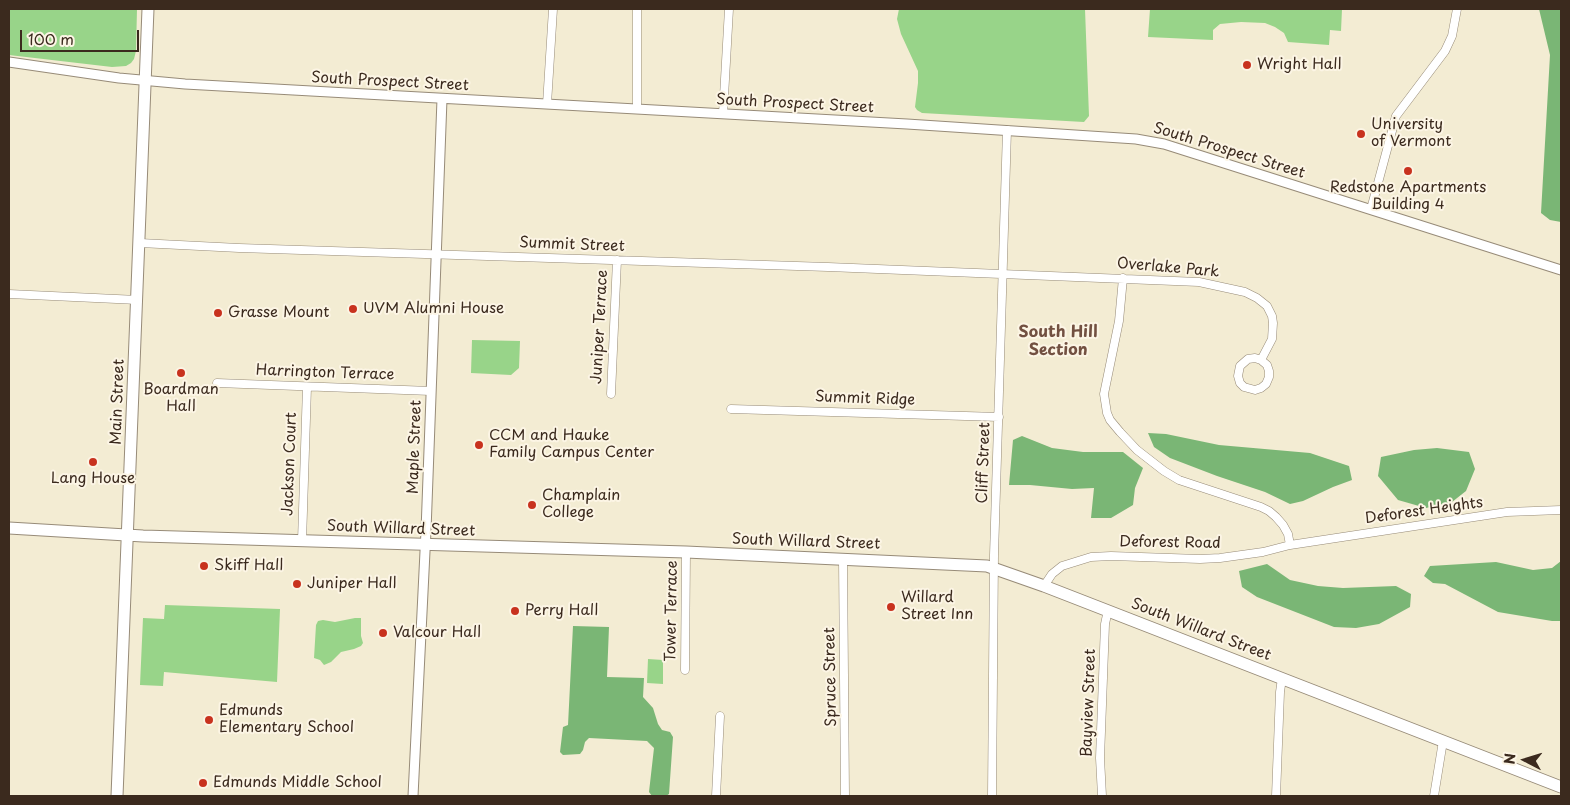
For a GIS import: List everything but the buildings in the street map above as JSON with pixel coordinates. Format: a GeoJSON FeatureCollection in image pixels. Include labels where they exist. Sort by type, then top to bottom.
{"type":"FeatureCollection","features":[{"type":"Feature","properties":{"kind":"main road","name":"Main Street"},"geometry":{"type":"LineString","coordinates":[[118,796],[148,9]]}},
{"type":"Feature","properties":{"kind":"main road","name":"South Willard Street"},"geometry":{"type":"LineString","coordinates":[[9,528],[128,535],[686,552],[977,564],[994,567],[1108,610],[1561,787]]}},
{"type":"Feature","properties":{"kind":"street"},"geometry":{"type":"LineString","coordinates":[[547,104],[553,9]]}},
{"type":"Feature","properties":{"kind":"street"},"geometry":{"type":"LineString","coordinates":[[637,9],[637,109]]}},
{"type":"Feature","properties":{"kind":"street"},"geometry":{"type":"LineString","coordinates":[[723,114],[729,9]]}},
{"type":"Feature","properties":{"kind":"street"},"geometry":{"type":"LineString","coordinates":[[1370,209],[1396,116],[1445,52],[1452,36],[1457,9]]}},
{"type":"Feature","properties":{"kind":"street","name":"South Prospect Street"},"geometry":{"type":"LineString","coordinates":[[9,62],[146,81],[1114,136],[1146,140],[1561,270]]}},
{"type":"Feature","properties":{"kind":"street","name":"Maple Street"},"geometry":{"type":"LineString","coordinates":[[413,796],[425,544],[442,99]]}},
{"type":"Feature","properties":{"kind":"street","name":"Cliff Street"},"geometry":{"type":"LineString","coordinates":[[992,796],[994,567],[1007,130]]}},
{"type":"Feature","properties":{"kind":"street","name":"Summit Street"},"geometry":{"type":"LineString","coordinates":[[140,243],[1004,274]]}},
{"type":"Feature","properties":{"kind":"street","name":"Juniper Terrace"},"geometry":{"type":"LineString","coordinates":[[610,394],[617,260]]}},
{"type":"Feature","properties":{"kind":"street","name":"Overlake Park"},"geometry":{"type":"LineString","coordinates":[[1004,274],[1205,283],[1245,292],[1267,306],[1274,323],[1272,339],[1262,360]]}},
{"type":"Feature","properties":{"kind":"street"},"geometry":{"type":"LineString","coordinates":[[1123,278],[1119,321],[1104,394],[1107,413],[1114,426],[1150,461],[1179,480],[1269,511],[1283,525],[1288,534],[1290,545]]}},
{"type":"Feature","properties":{"kind":"street"},"geometry":{"type":"LineString","coordinates":[[9,294],[138,300]]}},
{"type":"Feature","properties":{"kind":"street"},"geometry":{"type":"LineString","coordinates":[[1251,358],[1262,360],[1269,371],[1269,378],[1266,384],[1255,390],[1244,387],[1240,383],[1238,376],[1240,366],[1251,358]]}},
{"type":"Feature","properties":{"kind":"street","name":"Harrington Terrace"},"geometry":{"type":"LineString","coordinates":[[217,383],[431,391]]}},
{"type":"Feature","properties":{"kind":"street","name":"Jackson Court"},"geometry":{"type":"LineString","coordinates":[[302,541],[307,387]]}},
{"type":"Feature","properties":{"kind":"street","name":"Summit Ridge"},"geometry":{"type":"LineString","coordinates":[[731,409],[999,417]]}},
{"type":"Feature","properties":{"kind":"street","name":"Deforest Heights"},"geometry":{"type":"LineString","coordinates":[[1290,545],[1507,512],[1561,510]]}},
{"type":"Feature","properties":{"kind":"street","name":"Deforest Road"},"geometry":{"type":"LineString","coordinates":[[1044,586],[1052,574],[1062,566],[1091,557],[1220,558],[1290,545]]}},
{"type":"Feature","properties":{"kind":"street","name":"Tower Terrace"},"geometry":{"type":"LineString","coordinates":[[685,670],[686,552]]}},
{"type":"Feature","properties":{"kind":"street","name":"Spruce Street"},"geometry":{"type":"LineString","coordinates":[[843,558],[846,796]]}},
{"type":"Feature","properties":{"kind":"street","name":"Bayview Street"},"geometry":{"type":"LineString","coordinates":[[1102,796],[1100,758],[1105,624],[1108,610]]}},
{"type":"Feature","properties":{"kind":"street"},"geometry":{"type":"LineString","coordinates":[[1276,796],[1282,678]]}},
{"type":"Feature","properties":{"kind":"street"},"geometry":{"type":"LineString","coordinates":[[716,796],[720,716]]}},
{"type":"Feature","properties":{"kind":"street"},"geometry":{"type":"LineString","coordinates":[[1434,796],[1443,741]]}},
{"type":"Feature","properties":{"kind":"green space"},"geometry":{"type":"Polygon","coordinates":[[[9,9],[137,9],[136,51],[134,59],[126,66],[112,67],[9,55],[9,9]]]}},
{"type":"Feature","properties":{"kind":"green space"},"geometry":{"type":"Polygon","coordinates":[[[899,9],[1085,9],[1089,116],[1084,122],[922,113],[915,107],[918,71],[901,34],[897,19],[899,9]]]}},
{"type":"Feature","properties":{"kind":"green space"},"geometry":{"type":"Polygon","coordinates":[[[1150,9],[1342,9],[1341,31],[1330,30],[1329,45],[1288,42],[1284,33],[1265,23],[1241,22],[1220,24],[1213,30],[1213,40],[1148,37],[1150,9]]]}},
{"type":"Feature","properties":{"kind":"green space"},"geometry":{"type":"Polygon","coordinates":[[[1539,9],[1561,9],[1561,222],[1550,220],[1541,213],[1550,55],[1539,9]]]}},
{"type":"Feature","properties":{"kind":"green space"},"geometry":{"type":"Polygon","coordinates":[[[472,340],[520,341],[519,368],[511,375],[471,373],[472,340]]]}},
{"type":"Feature","properties":{"kind":"green space"},"geometry":{"type":"Polygon","coordinates":[[[1148,433],[1166,434],[1219,445],[1310,453],[1349,466],[1352,480],[1303,501],[1290,504],[1265,492],[1170,458],[1154,447],[1148,433]]]}},
{"type":"Feature","properties":{"kind":"green space"},"geometry":{"type":"Polygon","coordinates":[[[1022,436],[1052,448],[1083,452],[1123,452],[1143,468],[1135,488],[1133,505],[1111,518],[1091,518],[1094,488],[1072,489],[1009,485],[1013,440],[1022,436]]]}},
{"type":"Feature","properties":{"kind":"green space"},"geometry":{"type":"Polygon","coordinates":[[[1437,448],[1469,452],[1475,469],[1466,491],[1452,502],[1426,508],[1398,500],[1378,476],[1381,457],[1414,450],[1437,448]]]}},
{"type":"Feature","properties":{"kind":"green space"},"geometry":{"type":"Polygon","coordinates":[[[1561,561],[1561,621],[1498,612],[1445,584],[1433,583],[1424,576],[1430,566],[1496,562],[1533,570],[1552,568],[1561,561]]]}},
{"type":"Feature","properties":{"kind":"green space"},"geometry":{"type":"Polygon","coordinates":[[[1267,564],[1290,580],[1318,586],[1343,588],[1396,586],[1411,594],[1410,607],[1379,624],[1356,628],[1334,627],[1257,597],[1242,587],[1239,571],[1267,564]]]}},
{"type":"Feature","properties":{"kind":"green space"},"geometry":{"type":"Polygon","coordinates":[[[165,605],[280,609],[277,682],[164,672],[163,686],[140,685],[143,618],[164,619],[165,605]]]}},
{"type":"Feature","properties":{"kind":"green space"},"geometry":{"type":"Polygon","coordinates":[[[361,618],[363,643],[361,646],[341,652],[331,662],[324,665],[320,660],[314,658],[316,625],[318,621],[335,622],[361,618]]]}},
{"type":"Feature","properties":{"kind":"green space"},"geometry":{"type":"Polygon","coordinates":[[[573,626],[609,627],[607,677],[644,678],[643,697],[653,708],[662,730],[670,732],[673,737],[669,794],[666,796],[652,796],[649,792],[654,748],[647,741],[589,738],[585,742],[580,754],[563,755],[560,752],[563,727],[568,725],[573,626]]]}},
{"type":"Feature","properties":{"kind":"green space"},"geometry":{"type":"Polygon","coordinates":[[[648,659],[663,660],[663,684],[647,683],[648,659]]]}},
{"type":"Feature","properties":{"kind":"place","name":"Wright Hall"},"geometry":{"type":"Point","coordinates":[1247,65]}},
{"type":"Feature","properties":{"kind":"place","name":"University of Vermont"},"geometry":{"type":"Point","coordinates":[1361,134]}},
{"type":"Feature","properties":{"kind":"place","name":"Redstone Apartments Building 4"},"geometry":{"type":"Point","coordinates":[1408,171]}},
{"type":"Feature","properties":{"kind":"place","name":"UVM Alumni House"},"geometry":{"type":"Point","coordinates":[353,309]}},
{"type":"Feature","properties":{"kind":"place","name":"Grasse Mount"},"geometry":{"type":"Point","coordinates":[218,313]}},
{"type":"Feature","properties":{"kind":"place","name":"Boardman Hall"},"geometry":{"type":"Point","coordinates":[181,373]}},
{"type":"Feature","properties":{"kind":"place","name":"CCM and Hauke Family Campus Center"},"geometry":{"type":"Point","coordinates":[479,445]}},
{"type":"Feature","properties":{"kind":"place","name":"Lang House"},"geometry":{"type":"Point","coordinates":[93,462]}},
{"type":"Feature","properties":{"kind":"place","name":"Champlain College"},"geometry":{"type":"Point","coordinates":[532,505]}},
{"type":"Feature","properties":{"kind":"place","name":"Skiff Hall"},"geometry":{"type":"Point","coordinates":[204,566]}},
{"type":"Feature","properties":{"kind":"place","name":"Juniper Hall"},"geometry":{"type":"Point","coordinates":[297,584]}},
{"type":"Feature","properties":{"kind":"place","name":"Willard Street Inn"},"geometry":{"type":"Point","coordinates":[891,607]}},
{"type":"Feature","properties":{"kind":"place","name":"Perry Hall"},"geometry":{"type":"Point","coordinates":[515,611]}},
{"type":"Feature","properties":{"kind":"place","name":"Valcour Hall"},"geometry":{"type":"Point","coordinates":[383,633]}},
{"type":"Feature","properties":{"kind":"place","name":"Edmunds Elementary School"},"geometry":{"type":"Point","coordinates":[209,720]}},
{"type":"Feature","properties":{"kind":"place","name":"Edmunds Middle School"},"geometry":{"type":"Point","coordinates":[203,783]}},
{"type":"Feature","properties":{"kind":"district","name":"South Hill Section"},"geometry":{"type":"Point","coordinates":[1058,342]}}]}
